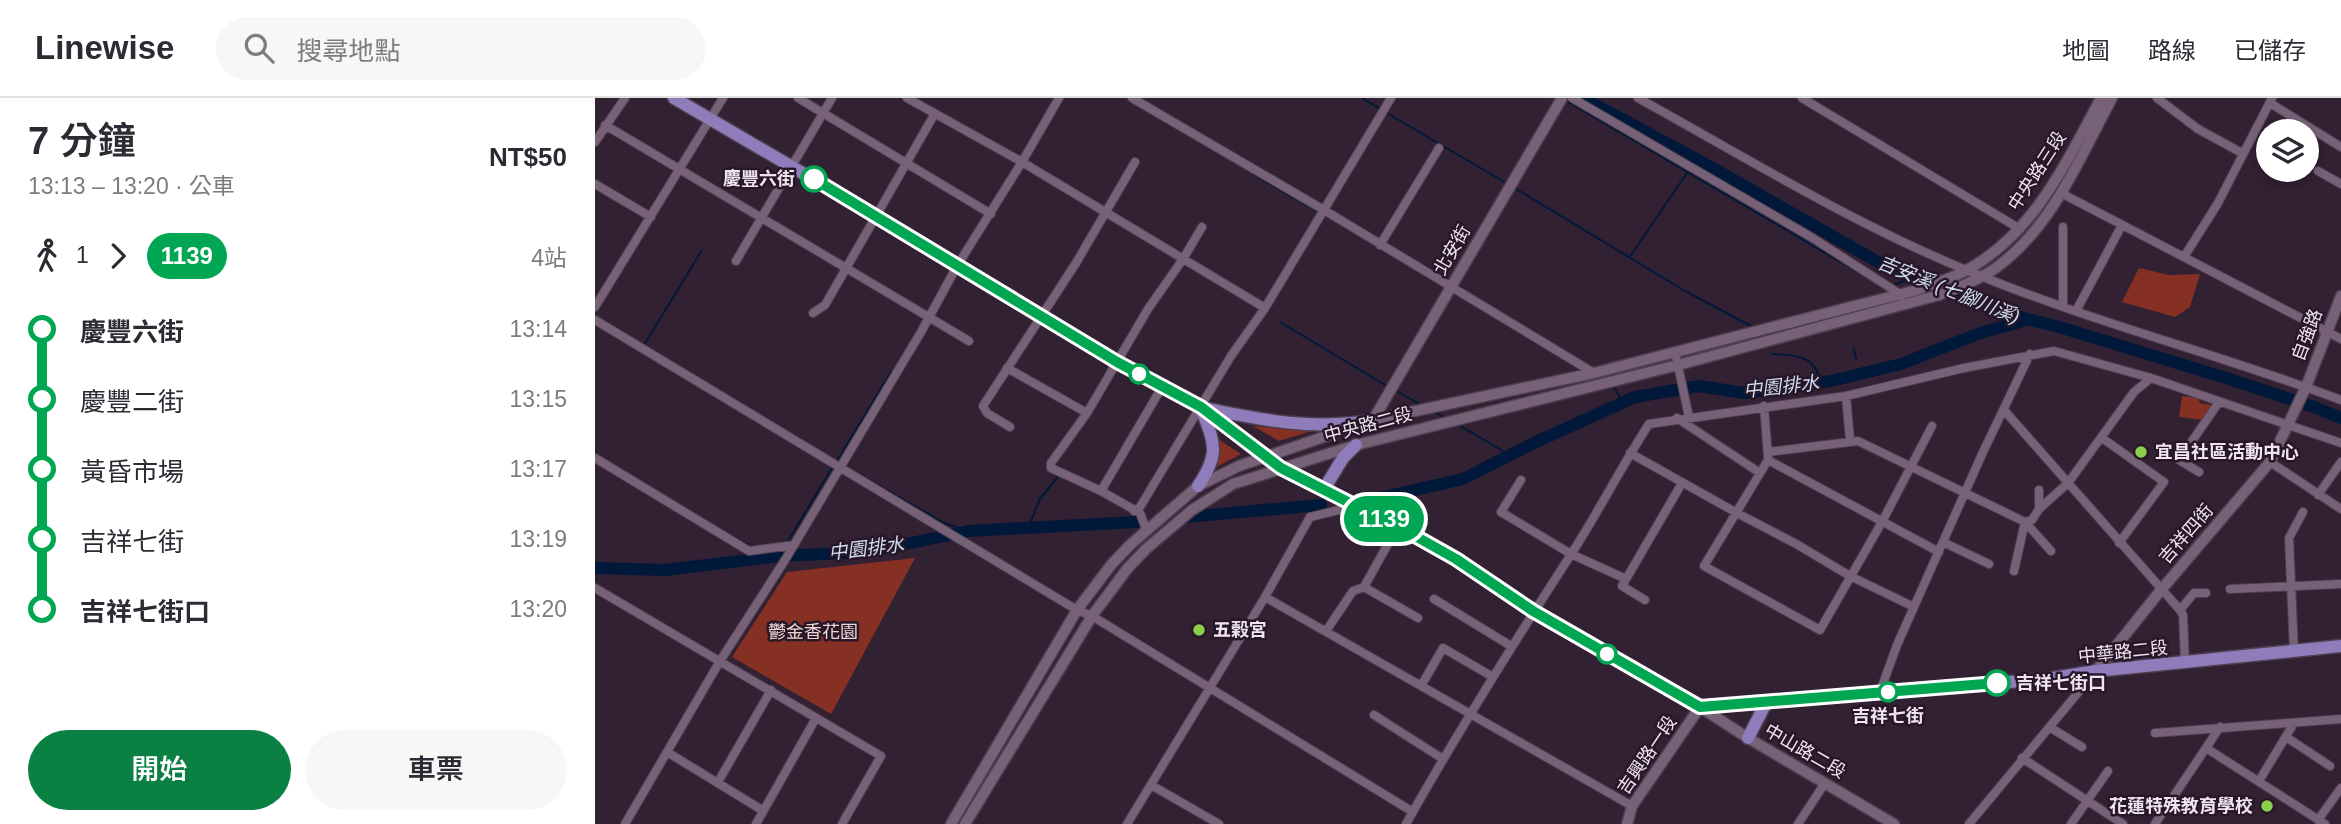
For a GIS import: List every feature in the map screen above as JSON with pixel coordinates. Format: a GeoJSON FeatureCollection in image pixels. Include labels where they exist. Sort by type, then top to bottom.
{"type":"FeatureCollection","features":[{"type":"Feature","properties":{"kind":"main road"},"geometry":{"type":"LineString","coordinates":[[674,98],[1117,362],[1201,407],[1281,468],[1398,526],[1456,559],[1533,611],[1700,707]]}},
{"type":"Feature","properties":{"kind":"main road"},"geometry":{"type":"LineString","coordinates":[[1201,407],[1262,421],[1310,425],[1346,426],[1373,420]]}},
{"type":"Feature","properties":{"kind":"main road"},"geometry":{"type":"LineString","coordinates":[[1198,486],[1210,468],[1214,454],[1211,430],[1201,407]]}},
{"type":"Feature","properties":{"kind":"main road"},"geometry":{"type":"LineString","coordinates":[[1324,489],[1343,458],[1356,445]]}},
{"type":"Feature","properties":{"kind":"main road","name":"中華路二段"},"geometry":{"type":"LineString","coordinates":[[1700,707],[2047,679],[2096,671],[2341,646]]}},
{"type":"Feature","properties":{"kind":"main road"},"geometry":{"type":"LineString","coordinates":[[1748,738],[1766,703]]}},
{"type":"Feature","properties":{"kind":"street"},"geometry":{"type":"LineString","coordinates":[[595,142],[625,98]]}},
{"type":"Feature","properties":{"kind":"street"},"geometry":{"type":"LineString","coordinates":[[595,307],[723,98]]}},
{"type":"Feature","properties":{"kind":"street"},"geometry":{"type":"LineString","coordinates":[[798,98],[991,214]]}},
{"type":"Feature","properties":{"kind":"street"},"geometry":{"type":"LineString","coordinates":[[736,261],[832,98]]}},
{"type":"Feature","properties":{"kind":"street"},"geometry":{"type":"LineString","coordinates":[[907,98],[1107,212],[1265,308]]}},
{"type":"Feature","properties":{"kind":"street"},"geometry":{"type":"LineString","coordinates":[[625,824],[720,661],[786,560],[957,266],[1022,163],[1059,98]]}},
{"type":"Feature","properties":{"kind":"street"},"geometry":{"type":"LineString","coordinates":[[1132,98],[1594,373]]}},
{"type":"Feature","properties":{"kind":"street"},"geometry":{"type":"LineString","coordinates":[[1134,511],[1140,507],[1231,356],[1265,308],[1391,98]]}},
{"type":"Feature","properties":{"kind":"street","name":"北安街"},"geometry":{"type":"LineString","coordinates":[[1373,420],[1562,98]]}},
{"type":"Feature","properties":{"kind":"street"},"geometry":{"type":"LineString","coordinates":[[1572,98],[1811,237],[1902,299]]}},
{"type":"Feature","properties":{"kind":"street"},"geometry":{"type":"LineString","coordinates":[[1637,98],[1825,202],[1961,273],[2341,400]]}},
{"type":"Feature","properties":{"kind":"street"},"geometry":{"type":"LineString","coordinates":[[1803,98],[2020,229]]}},
{"type":"Feature","properties":{"kind":"street","name":"中央路三段"},"geometry":{"type":"LineString","coordinates":[[1917,290],[1961,273],[1999,249],[2020,229],[2054,183],[2101,98]]}},
{"type":"Feature","properties":{"kind":"street","name":"中央路三段"},"geometry":{"type":"LineString","coordinates":[[1939,295],[1978,279],[1997,267],[2030,237],[2061,192],[2112,98]]}},
{"type":"Feature","properties":{"kind":"street"},"geometry":{"type":"LineString","coordinates":[[2157,98],[2198,129],[2242,153]]}},
{"type":"Feature","properties":{"kind":"street"},"geometry":{"type":"LineString","coordinates":[[2184,257],[2217,203],[2271,100],[2341,147]]}},
{"type":"Feature","properties":{"kind":"street"},"geometry":{"type":"LineString","coordinates":[[813,313],[825,305],[935,115]]}},
{"type":"Feature","properties":{"kind":"street"},"geometry":{"type":"LineString","coordinates":[[605,125],[969,341]]}},
{"type":"Feature","properties":{"kind":"street"},"geometry":{"type":"LineString","coordinates":[[1380,245],[1439,148]]}},
{"type":"Feature","properties":{"kind":"street"},"geometry":{"type":"LineString","coordinates":[[1010,427],[987,413],[983,406],[1107,212],[1135,163]]}},
{"type":"Feature","properties":{"kind":"street"},"geometry":{"type":"LineString","coordinates":[[2319,172],[2341,184]]}},
{"type":"Feature","properties":{"kind":"street"},"geometry":{"type":"LineString","coordinates":[[595,184],[652,217]]}},
{"type":"Feature","properties":{"kind":"street"},"geometry":{"type":"LineString","coordinates":[[2061,192],[2341,340]]}},
{"type":"Feature","properties":{"kind":"street"},"geometry":{"type":"LineString","coordinates":[[2076,311],[2122,225]]}},
{"type":"Feature","properties":{"kind":"street"},"geometry":{"type":"LineString","coordinates":[[1146,529],[1140,513],[1051,468],[1051,463],[1087,413],[1162,285],[1183,259],[1202,227]]}},
{"type":"Feature","properties":{"kind":"street"},"geometry":{"type":"LineString","coordinates":[[2063,227],[2063,306]]}},
{"type":"Feature","properties":{"kind":"street","name":"中央路二段"},"geometry":{"type":"LineString","coordinates":[[951,824],[1085,613],[1146,550],[1192,510],[1233,484],[1356,445],[1678,365],[1902,299],[1917,290]]}},
{"type":"Feature","properties":{"kind":"street","name":"中央路二段"},"geometry":{"type":"LineString","coordinates":[[965,824],[1111,565],[1146,529],[1198,486],[1239,466],[1373,420],[1594,373],[1902,299],[1939,295]]}},
{"type":"Feature","properties":{"kind":"street","name":"自強路"},"geometry":{"type":"LineString","coordinates":[[2291,419],[2341,296]]}},
{"type":"Feature","properties":{"kind":"street"},"geometry":{"type":"LineString","coordinates":[[595,320],[1413,812]]}},
{"type":"Feature","properties":{"kind":"street"},"geometry":{"type":"LineString","coordinates":[[1406,824],[1511,646],[1650,424],[1689,415],[1846,396],[2030,354],[2055,351],[2151,377],[2219,402],[2291,419],[2341,443]]}},
{"type":"Feature","properties":{"kind":"street"},"geometry":{"type":"LineString","coordinates":[[1675,352],[1689,415]]}},
{"type":"Feature","properties":{"kind":"street"},"geometry":{"type":"LineString","coordinates":[[1880,692],[1897,645],[2030,354]]}},
{"type":"Feature","properties":{"kind":"street"},"geometry":{"type":"LineString","coordinates":[[1007,368],[1087,413]]}},
{"type":"Feature","properties":{"kind":"street"},"geometry":{"type":"LineString","coordinates":[[2025,522],[2032,520],[2039,509],[2068,483],[2134,392],[2151,377]]}},
{"type":"Feature","properties":{"kind":"street"},"geometry":{"type":"LineString","coordinates":[[1101,491],[1162,387]]}},
{"type":"Feature","properties":{"kind":"street"},"geometry":{"type":"LineString","coordinates":[[1846,396],[1850,440]]}},
{"type":"Feature","properties":{"kind":"street"},"geometry":{"type":"LineString","coordinates":[[2199,472],[2179,460],[2219,402]]}},
{"type":"Feature","properties":{"kind":"street"},"geometry":{"type":"LineString","coordinates":[[1764,406],[1768,456],[1761,473],[1704,566],[1820,630],[1833,612],[1850,576],[1882,523],[1932,426]]}},
{"type":"Feature","properties":{"kind":"street"},"geometry":{"type":"LineString","coordinates":[[2004,410],[2180,610],[2183,615],[2185,663]]}},
{"type":"Feature","properties":{"kind":"street"},"geometry":{"type":"LineString","coordinates":[[1677,418],[1761,473]]}},
{"type":"Feature","properties":{"kind":"street","name":"吉祥四街"},"geometry":{"type":"LineString","coordinates":[[2096,671],[2270,462],[2291,419]]}},
{"type":"Feature","properties":{"kind":"street"},"geometry":{"type":"LineString","coordinates":[[2102,438],[2164,482],[2119,542]]}},
{"type":"Feature","properties":{"kind":"street"},"geometry":{"type":"LineString","coordinates":[[1768,456],[1850,440],[1858,441],[2025,522],[2051,551]]}},
{"type":"Feature","properties":{"kind":"street"},"geometry":{"type":"LineString","coordinates":[[1630,453],[1850,576],[1914,607]]}},
{"type":"Feature","properties":{"kind":"street"},"geometry":{"type":"LineString","coordinates":[[1768,456],[1882,523],[1939,552]]}},
{"type":"Feature","properties":{"kind":"street"},"geometry":{"type":"LineString","coordinates":[[595,458],[749,551],[794,545]]}},
{"type":"Feature","properties":{"kind":"street"},"geometry":{"type":"LineString","coordinates":[[2270,462],[2341,509]]}},
{"type":"Feature","properties":{"kind":"street"},"geometry":{"type":"LineString","coordinates":[[2318,495],[2341,462]]}},
{"type":"Feature","properties":{"kind":"street"},"geometry":{"type":"LineString","coordinates":[[1521,480],[1501,512],[1571,554],[1626,579]]}},
{"type":"Feature","properties":{"kind":"street"},"geometry":{"type":"LineString","coordinates":[[1645,600],[1622,586],[1682,483]]}},
{"type":"Feature","properties":{"kind":"street"},"geometry":{"type":"LineString","coordinates":[[2039,490],[2039,509]]}},
{"type":"Feature","properties":{"kind":"street"},"geometry":{"type":"LineString","coordinates":[[1127,824],[1265,597],[1310,517],[1343,509],[1349,502]]}},
{"type":"Feature","properties":{"kind":"street"},"geometry":{"type":"LineString","coordinates":[[2294,651],[2289,538],[2303,512]]}},
{"type":"Feature","properties":{"kind":"street"},"geometry":{"type":"LineString","coordinates":[[2014,570],[2025,522]]}},
{"type":"Feature","properties":{"kind":"street"},"geometry":{"type":"LineString","coordinates":[[1326,631],[1353,591],[1364,587],[1398,526]]}},
{"type":"Feature","properties":{"kind":"street"},"geometry":{"type":"LineString","coordinates":[[1943,542],[1989,564]]}},
{"type":"Feature","properties":{"kind":"street"},"geometry":{"type":"LineString","coordinates":[[2230,589],[2341,584]]}},
{"type":"Feature","properties":{"kind":"street"},"geometry":{"type":"LineString","coordinates":[[595,587],[881,756],[842,824]]}},
{"type":"Feature","properties":{"kind":"street"},"geometry":{"type":"LineString","coordinates":[[1364,587],[1418,618]]}},
{"type":"Feature","properties":{"kind":"street"},"geometry":{"type":"LineString","coordinates":[[2180,610],[2194,593],[2206,593]]}},
{"type":"Feature","properties":{"kind":"street"},"geometry":{"type":"LineString","coordinates":[[1265,597],[1632,806]]}},
{"type":"Feature","properties":{"kind":"street"},"geometry":{"type":"LineString","coordinates":[[1434,599],[1511,646]]}},
{"type":"Feature","properties":{"kind":"street"},"geometry":{"type":"LineString","coordinates":[[1421,686],[1443,648],[1493,677]]}},
{"type":"Feature","properties":{"kind":"street"},"geometry":{"type":"LineString","coordinates":[[1969,824],[2096,671]]}},
{"type":"Feature","properties":{"kind":"street"},"geometry":{"type":"LineString","coordinates":[[718,782],[771,690]]}},
{"type":"Feature","properties":{"kind":"street","name":"中山路二段"},"geometry":{"type":"LineString","coordinates":[[1700,707],[1825,783],[1878,820],[1894,824]]}},
{"type":"Feature","properties":{"kind":"street","name":"吉興路一段"},"geometry":{"type":"LineString","coordinates":[[1628,824],[1632,806],[1700,707]]}},
{"type":"Feature","properties":{"kind":"street"},"geometry":{"type":"LineString","coordinates":[[1374,715],[1443,759]]}},
{"type":"Feature","properties":{"kind":"street"},"geometry":{"type":"LineString","coordinates":[[759,823],[762,810],[816,718]]}},
{"type":"Feature","properties":{"kind":"street"},"geometry":{"type":"LineString","coordinates":[[2155,733],[2341,719]]}},
{"type":"Feature","properties":{"kind":"street"},"geometry":{"type":"LineString","coordinates":[[2259,781],[2294,723]]}},
{"type":"Feature","properties":{"kind":"street"},"geometry":{"type":"LineString","coordinates":[[2155,824],[2220,727]]}},
{"type":"Feature","properties":{"kind":"street"},"geometry":{"type":"LineString","coordinates":[[2051,728],[2082,747]]}},
{"type":"Feature","properties":{"kind":"street"},"geometry":{"type":"LineString","coordinates":[[2286,737],[2330,766]]}},
{"type":"Feature","properties":{"kind":"street"},"geometry":{"type":"LineString","coordinates":[[2206,748],[2321,822],[2341,788]]}},
{"type":"Feature","properties":{"kind":"street"},"geometry":{"type":"LineString","coordinates":[[667,752],[762,810]]}},
{"type":"Feature","properties":{"kind":"street"},"geometry":{"type":"LineString","coordinates":[[2022,758],[2123,824]]}},
{"type":"Feature","properties":{"kind":"street"},"geometry":{"type":"LineString","coordinates":[[2071,824],[2108,771]]}},
{"type":"Feature","properties":{"kind":"street"},"geometry":{"type":"LineString","coordinates":[[1798,824],[1825,783]]}},
{"type":"Feature","properties":{"kind":"street"},"geometry":{"type":"LineString","coordinates":[[1151,785],[1219,824]]}},
{"type":"Feature","properties":{"kind":"green space"},"geometry":{"type":"Polygon","coordinates":[[[2139,268],[2169,275],[2200,274],[2190,307],[2175,317],[2122,302],[2139,268]]]}},
{"type":"Feature","properties":{"kind":"green space"},"geometry":{"type":"Polygon","coordinates":[[[2182,396],[2198,398],[2200,403],[2211,405],[2204,420],[2179,417],[2182,396]]]}},
{"type":"Feature","properties":{"kind":"green space"},"geometry":{"type":"Polygon","coordinates":[[[1253,426],[1312,431],[1279,441],[1253,426]]]}},
{"type":"Feature","properties":{"kind":"green space"},"geometry":{"type":"Polygon","coordinates":[[[1218,439],[1241,454],[1216,467],[1218,439]]]}},
{"type":"Feature","properties":{"kind":"green space","name":"鬱金香花園"},"geometry":{"type":"Polygon","coordinates":[[[915,558],[831,714],[732,657],[787,572],[915,558]]]}},
{"type":"Feature","properties":{"kind":"waterway"},"geometry":{"type":"LineString","coordinates":[[1362,98],[1382,110]]}},
{"type":"Feature","properties":{"kind":"waterway","name":"吉安溪 (七腳川溪)"},"geometry":{"type":"LineString","coordinates":[[1583,98],[1878,262],[2027,319],[2226,378],[2341,418]]}},
{"type":"Feature","properties":{"kind":"waterway"},"geometry":{"type":"LineString","coordinates":[[1565,100],[1868,278]]}},
{"type":"Feature","properties":{"kind":"waterway"},"geometry":{"type":"LineString","coordinates":[[1387,113],[1506,183]]}},
{"type":"Feature","properties":{"kind":"waterway"},"geometry":{"type":"LineString","coordinates":[[1631,255],[1687,173]]}},
{"type":"Feature","properties":{"kind":"waterway"},"geometry":{"type":"LineString","coordinates":[[1254,175],[1320,213]]}},
{"type":"Feature","properties":{"kind":"waterway"},"geometry":{"type":"LineString","coordinates":[[1513,187],[1685,291],[1753,327]]}},
{"type":"Feature","properties":{"kind":"waterway"},"geometry":{"type":"LineString","coordinates":[[644,345],[702,250]]}},
{"type":"Feature","properties":{"kind":"waterway"},"geometry":{"type":"LineString","coordinates":[[1423,265],[1449,279]]}},
{"type":"Feature","properties":{"kind":"waterway"},"geometry":{"type":"LineString","coordinates":[[1891,286],[1915,277]]}},
{"type":"Feature","properties":{"kind":"waterway"},"geometry":{"type":"LineString","coordinates":[[1457,284],[1466,291]]}},
{"type":"Feature","properties":{"kind":"waterway","name":"中園排水"},"geometry":{"type":"LineString","coordinates":[[1379,498],[1463,479],[1635,397],[1699,386],[1744,393],[1831,381],[1901,364],[1980,333],[2027,320]]}},
{"type":"Feature","properties":{"kind":"waterway"},"geometry":{"type":"LineString","coordinates":[[1280,322],[1387,386]]}},
{"type":"Feature","properties":{"kind":"waterway"},"geometry":{"type":"LineString","coordinates":[[1854,349],[1856,359]]}},
{"type":"Feature","properties":{"kind":"waterway"},"geometry":{"type":"LineString","coordinates":[[1772,354],[1805,359],[1819,375],[1831,381]]}},
{"type":"Feature","properties":{"kind":"waterway"},"geometry":{"type":"LineString","coordinates":[[837,461],[891,372]]}},
{"type":"Feature","properties":{"kind":"waterway"},"geometry":{"type":"LineString","coordinates":[[1611,386],[1622,402]]}},
{"type":"Feature","properties":{"kind":"waterway"},"geometry":{"type":"LineString","coordinates":[[713,387],[822,452]]}},
{"type":"Feature","properties":{"kind":"waterway"},"geometry":{"type":"LineString","coordinates":[[1395,390],[1421,405]]}},
{"type":"Feature","properties":{"kind":"waterway"},"geometry":{"type":"LineString","coordinates":[[1435,412],[1445,418]]}},
{"type":"Feature","properties":{"kind":"waterway"},"geometry":{"type":"LineString","coordinates":[[1457,424],[1503,451],[1506,457]]}},
{"type":"Feature","properties":{"kind":"waterway"},"geometry":{"type":"LineString","coordinates":[[845,466],[944,523],[968,531]]}},
{"type":"Feature","properties":{"kind":"waterway"},"geometry":{"type":"LineString","coordinates":[[781,543],[788,541],[832,468]]}},
{"type":"Feature","properties":{"kind":"waterway"},"geometry":{"type":"LineString","coordinates":[[1028,528],[1040,499],[1057,478]]}},
{"type":"Feature","properties":{"kind":"waterway","name":"中園排水"},"geometry":{"type":"LineString","coordinates":[[1185,517],[1321,505]]}},
{"type":"Feature","properties":{"kind":"waterway","name":"中園排水"},"geometry":{"type":"LineString","coordinates":[[595,568],[665,570],[780,556],[887,548],[968,531],[1136,522]]}},
{"type":"Feature","properties":{"kind":"waterway"},"geometry":{"type":"LineString","coordinates":[[713,525],[750,546],[758,546]]}},
{"type":"Feature","properties":{"kind":"bus line","name":"1139"},"geometry":{"type":"LineString","coordinates":[[814,179],[1117,362],[1201,407],[1281,468],[1398,526],[1456,559],[1533,611],[1700,707],[1997,683]]}},
{"type":"Feature","properties":{"kind":"place","name":"慶豐六街"},"geometry":{"type":"Point","coordinates":[814,179]}},
{"type":"Feature","properties":{"kind":"place","name":"宜昌社區活動中心"},"geometry":{"type":"Point","coordinates":[2141,452]}},
{"type":"Feature","properties":{"kind":"place","name":"五榖宮"},"geometry":{"type":"Point","coordinates":[1199,630]}},
{"type":"Feature","properties":{"kind":"place","name":"吉祥七街口"},"geometry":{"type":"Point","coordinates":[1997,683]}},
{"type":"Feature","properties":{"kind":"place","name":"吉祥七街"},"geometry":{"type":"Point","coordinates":[1888,692]}},
{"type":"Feature","properties":{"kind":"place","name":"花蓮特殊教育學校"},"geometry":{"type":"Point","coordinates":[2267,806]}}]}
